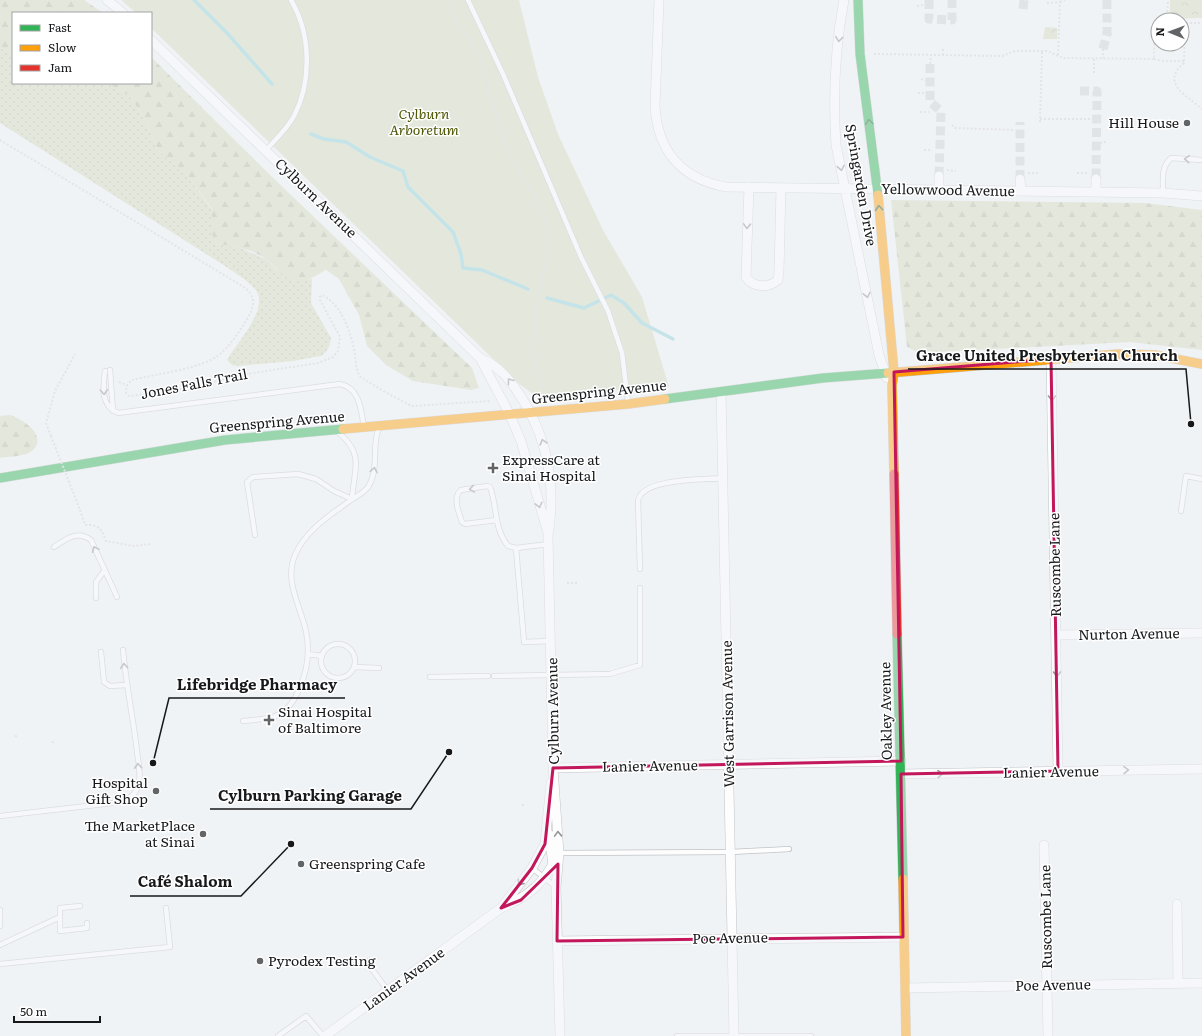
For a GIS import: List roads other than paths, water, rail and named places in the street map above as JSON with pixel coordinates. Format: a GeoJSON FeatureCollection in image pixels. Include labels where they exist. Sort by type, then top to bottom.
{"type":"FeatureCollection","features":[{"type":"Feature","properties":{"kind":"main road","name":"Springarden Drive"},"geometry":{"type":"LineString","coordinates":[[858,0],[860,54],[877,189],[894,372]]}},
{"type":"Feature","properties":{"kind":"main road","name":"Greenspring Avenue"},"geometry":{"type":"LineString","coordinates":[[0,478],[184,445],[225,440],[628,404],[822,378],[1051,359],[1139,354],[1155,355],[1202,364]]}},
{"type":"Feature","properties":{"kind":"main road","name":"Oakley Avenue"},"geometry":{"type":"LineString","coordinates":[[894,372],[892,385],[906,1036]]}},
{"type":"Feature","properties":{"kind":"street"},"geometry":{"type":"LineString","coordinates":[[107,0],[121,12]]}},
{"type":"Feature","properties":{"kind":"street","name":"Yellowwood Avenue"},"geometry":{"type":"LineString","coordinates":[[659,0],[655,107],[656,121],[665,145],[675,161],[697,179],[726,187],[1163,193],[1202,196]]}},
{"type":"Feature","properties":{"kind":"street","name":"Springarden Drive"},"geometry":{"type":"LineString","coordinates":[[844,0],[837,53],[835,117],[836,145],[884,373]]}},
{"type":"Feature","properties":{"kind":"street","name":"Cylburn Avenue"},"geometry":{"type":"LineString","coordinates":[[152,41],[480,358],[502,370],[531,413],[541,435],[550,473],[552,512],[549,540],[553,768],[559,853],[556,887],[560,1036]]}},
{"type":"Feature","properties":{"kind":"street"},"geometry":{"type":"LineString","coordinates":[[939,190],[941,173]]}},
{"type":"Feature","properties":{"kind":"street"},"geometry":{"type":"LineString","coordinates":[[1021,191],[1024,176]]}},
{"type":"Feature","properties":{"kind":"street"},"geometry":{"type":"LineString","coordinates":[[1093,176],[1096,192]]}},
{"type":"Feature","properties":{"kind":"street"},"geometry":{"type":"LineString","coordinates":[[749,187],[746,277],[755,285],[768,286],[778,280],[781,188]]}},
{"type":"Feature","properties":{"kind":"street","name":"Cylburn Avenue"},"geometry":{"type":"LineString","coordinates":[[480,358],[510,415],[522,447],[549,540]]}},
{"type":"Feature","properties":{"kind":"street","name":"Ruscombe Lane"},"geometry":{"type":"LineString","coordinates":[[1051,359],[1058,772]]}},
{"type":"Feature","properties":{"kind":"street"},"geometry":{"type":"LineString","coordinates":[[884,373],[892,385]]}},
{"type":"Feature","properties":{"kind":"street","name":"West Garrison Avenue"},"geometry":{"type":"LineString","coordinates":[[721,392],[734,1035]]}},
{"type":"Feature","properties":{"kind":"street","name":"Nurton Avenue"},"geometry":{"type":"LineString","coordinates":[[1056,635],[1202,633]]}},
{"type":"Feature","properties":{"kind":"street","name":"Lanier Avenue"},"geometry":{"type":"LineString","coordinates":[[501,908],[532,868],[545,844],[553,768],[901,761]]}},
{"type":"Feature","properties":{"kind":"street","name":"Lanier Avenue"},"geometry":{"type":"LineString","coordinates":[[901,774],[1202,769]]}},
{"type":"Feature","properties":{"kind":"street","name":"Cylburn Avenue"},"geometry":{"type":"LineString","coordinates":[[548,821],[556,887]]}},
{"type":"Feature","properties":{"kind":"street","name":"Ruscombe Lane"},"geometry":{"type":"LineString","coordinates":[[1044,845],[1048,1036]]}},
{"type":"Feature","properties":{"kind":"street","name":"Lanier Avenue"},"geometry":{"type":"LineString","coordinates":[[324,1036],[501,908],[521,900],[545,877],[553,866],[559,853]]}},
{"type":"Feature","properties":{"kind":"street"},"geometry":{"type":"LineString","coordinates":[[1177,904],[1178,983]]}},
{"type":"Feature","properties":{"kind":"street","name":"Poe Avenue"},"geometry":{"type":"LineString","coordinates":[[557,941],[903,937]]}},
{"type":"Feature","properties":{"kind":"street","name":"Poe Avenue"},"geometry":{"type":"LineString","coordinates":[[905,988],[1202,983]]}},
{"type":"Feature","properties":{"kind":"lane"},"geometry":{"type":"LineString","coordinates":[[266,150],[286,129],[294,117],[304,85],[306,63],[304,36],[300,20],[291,0]]}},
{"type":"Feature","properties":{"kind":"lane"},"geometry":{"type":"LineString","coordinates":[[468,0],[524,120],[591,277],[608,311],[622,353],[628,404]]}},
{"type":"Feature","properties":{"kind":"lane"},"geometry":{"type":"LineString","coordinates":[[1163,193],[1164,169],[1166,164],[1172,158],[1202,160]]}},
{"type":"Feature","properties":{"kind":"lane"},"geometry":{"type":"LineString","coordinates":[[113,411],[107,370],[104,400],[113,411],[125,413],[340,384],[347,385],[352,389],[360,405],[364,428]]}},
{"type":"Feature","properties":{"kind":"lane"},"geometry":{"type":"LineString","coordinates":[[243,721],[279,716],[290,707],[307,670],[308,654],[306,630],[293,591],[292,567],[295,556],[307,535],[366,489],[371,482],[374,473],[378,431],[380,427]]}},
{"type":"Feature","properties":{"kind":"lane"},"geometry":{"type":"LineString","coordinates":[[336,431],[353,446],[355,453],[356,471],[352,499]]}},
{"type":"Feature","properties":{"kind":"lane"},"geometry":{"type":"LineString","coordinates":[[255,535],[247,482],[253,477],[298,474],[316,479],[334,491],[352,499]]}},
{"type":"Feature","properties":{"kind":"lane"},"geometry":{"type":"LineString","coordinates":[[1181,511],[1186,476],[1202,479]]}},
{"type":"Feature","properties":{"kind":"lane"},"geometry":{"type":"LineString","coordinates":[[640,569],[638,500],[639,495],[643,490],[656,484],[722,478]]}},
{"type":"Feature","properties":{"kind":"lane"},"geometry":{"type":"LineString","coordinates":[[497,520],[465,524],[462,522],[456,497],[458,493],[461,490],[487,486],[490,487],[497,520],[499,532],[508,546],[516,548],[549,540]]}},
{"type":"Feature","properties":{"kind":"lane"},"geometry":{"type":"LineString","coordinates":[[54,547],[70,537],[83,535],[94,545],[104,571],[117,597]]}},
{"type":"Feature","properties":{"kind":"lane"},"geometry":{"type":"LineString","coordinates":[[516,548],[524,642],[551,641]]}},
{"type":"Feature","properties":{"kind":"lane"},"geometry":{"type":"LineString","coordinates":[[96,598],[96,582],[104,571]]}},
{"type":"Feature","properties":{"kind":"lane"},"geometry":{"type":"LineString","coordinates":[[494,676],[610,674],[640,665],[640,588]]}},
{"type":"Feature","properties":{"kind":"lane"},"geometry":{"type":"LineString","coordinates":[[343,645],[352,653],[355,660],[354,667],[347,676],[342,678],[330,676],[323,669],[322,656],[330,646],[343,645]]}},
{"type":"Feature","properties":{"kind":"lane"},"geometry":{"type":"LineString","coordinates":[[0,816],[122,802],[131,798],[136,791],[139,782],[139,769],[133,710],[127,685],[123,650]]}},
{"type":"Feature","properties":{"kind":"lane"},"geometry":{"type":"LineString","coordinates":[[101,652],[104,682],[110,686],[127,685]]}},
{"type":"Feature","properties":{"kind":"lane"},"geometry":{"type":"LineString","coordinates":[[308,654],[322,656]]}},
{"type":"Feature","properties":{"kind":"lane"},"geometry":{"type":"LineString","coordinates":[[354,667],[379,668]]}},
{"type":"Feature","properties":{"kind":"lane"},"geometry":{"type":"LineString","coordinates":[[430,677],[488,676]]}},
{"type":"Feature","properties":{"kind":"lane"},"geometry":{"type":"LineString","coordinates":[[559,853],[730,852],[789,849]]}},
{"type":"Feature","properties":{"kind":"lane"},"geometry":{"type":"LineString","coordinates":[[532,868],[556,887]]}},
{"type":"Feature","properties":{"kind":"lane"},"geometry":{"type":"LineString","coordinates":[[80,906],[60,908],[60,930],[87,928],[87,923]]}},
{"type":"Feature","properties":{"kind":"lane"},"geometry":{"type":"LineString","coordinates":[[0,964],[170,947],[166,908]]}},
{"type":"Feature","properties":{"kind":"lane"},"geometry":{"type":"LineString","coordinates":[[0,910],[0,926]]}},
{"type":"Feature","properties":{"kind":"lane"},"geometry":{"type":"LineString","coordinates":[[0,946],[60,918]]}},
{"type":"Feature","properties":{"kind":"lane"},"geometry":{"type":"LineString","coordinates":[[366,961],[388,991]]}},
{"type":"Feature","properties":{"kind":"lane"},"geometry":{"type":"LineString","coordinates":[[278,1036],[306,1016],[324,1036]]}},
{"type":"Feature","properties":{"kind":"lane"},"geometry":{"type":"LineString","coordinates":[[677,1036],[811,1036]]}},
{"type":"Feature","properties":{"kind":"waterway"},"geometry":{"type":"LineString","coordinates":[[194,0],[227,33],[272,84]]}},
{"type":"Feature","properties":{"kind":"waterway"},"geometry":{"type":"LineString","coordinates":[[311,134],[324,139],[346,142],[370,157],[403,171],[408,187],[453,232],[461,254],[463,268],[482,270],[528,289]]}},
{"type":"Feature","properties":{"kind":"waterway"},"geometry":{"type":"LineString","coordinates":[[547,298],[584,308],[611,295],[624,303],[642,323],[673,339]]}},
{"type":"Feature","properties":{"kind":"tunnel"},"geometry":{"type":"LineString","coordinates":[[929,0],[929,19],[952,20],[952,0]]}},
{"type":"Feature","properties":{"kind":"tunnel"},"geometry":{"type":"LineString","coordinates":[[1023,9],[1024,0]]}},
{"type":"Feature","properties":{"kind":"tunnel"},"geometry":{"type":"LineString","coordinates":[[1103,49],[1107,34],[1107,0]]}},
{"type":"Feature","properties":{"kind":"tunnel"},"geometry":{"type":"LineString","coordinates":[[930,64],[930,102],[941,111],[939,176]]}},
{"type":"Feature","properties":{"kind":"tunnel"},"geometry":{"type":"LineString","coordinates":[[1080,91],[1097,91],[1096,179]]}},
{"type":"Feature","properties":{"kind":"tunnel"},"geometry":{"type":"LineString","coordinates":[[1020,122],[1020,179]]}},
{"type":"Feature","properties":{"kind":"place","name":"Hill House"},"geometry":{"type":"Point","coordinates":[1187,123]}},
{"type":"Feature","properties":{"kind":"place","name":"Grace United Presbyterian Church"},"geometry":{"type":"Point","coordinates":[1191,424]}},
{"type":"Feature","properties":{"kind":"place","name":"ExpressCare at Sinai Hospital"},"geometry":{"type":"Point","coordinates":[493,468]}},
{"type":"Feature","properties":{"kind":"place","name":"Sinai Hospital of Baltimore"},"geometry":{"type":"Point","coordinates":[269,720]}},
{"type":"Feature","properties":{"kind":"place","name":"Cylburn Parking Garage"},"geometry":{"type":"Point","coordinates":[449,752]}},
{"type":"Feature","properties":{"kind":"place","name":"Lifebridge Pharmacy"},"geometry":{"type":"Point","coordinates":[153,763]}},
{"type":"Feature","properties":{"kind":"place","name":"Hospital Gift Shop"},"geometry":{"type":"Point","coordinates":[156,791]}},
{"type":"Feature","properties":{"kind":"place","name":"The MarketPlace at Sinai"},"geometry":{"type":"Point","coordinates":[203,834]}},
{"type":"Feature","properties":{"kind":"place","name":"Café Shalom"},"geometry":{"type":"Point","coordinates":[291,844]}},
{"type":"Feature","properties":{"kind":"place","name":"Greenspring Cafe"},"geometry":{"type":"Point","coordinates":[301,864]}},
{"type":"Feature","properties":{"kind":"place","name":"Pyrodex Testing"},"geometry":{"type":"Point","coordinates":[260,961]}},
{"type":"Feature","properties":{"kind":"park label","name":"Cylburn Arboretum"},"geometry":{"type":"Point","coordinates":[424,122]}}]}
